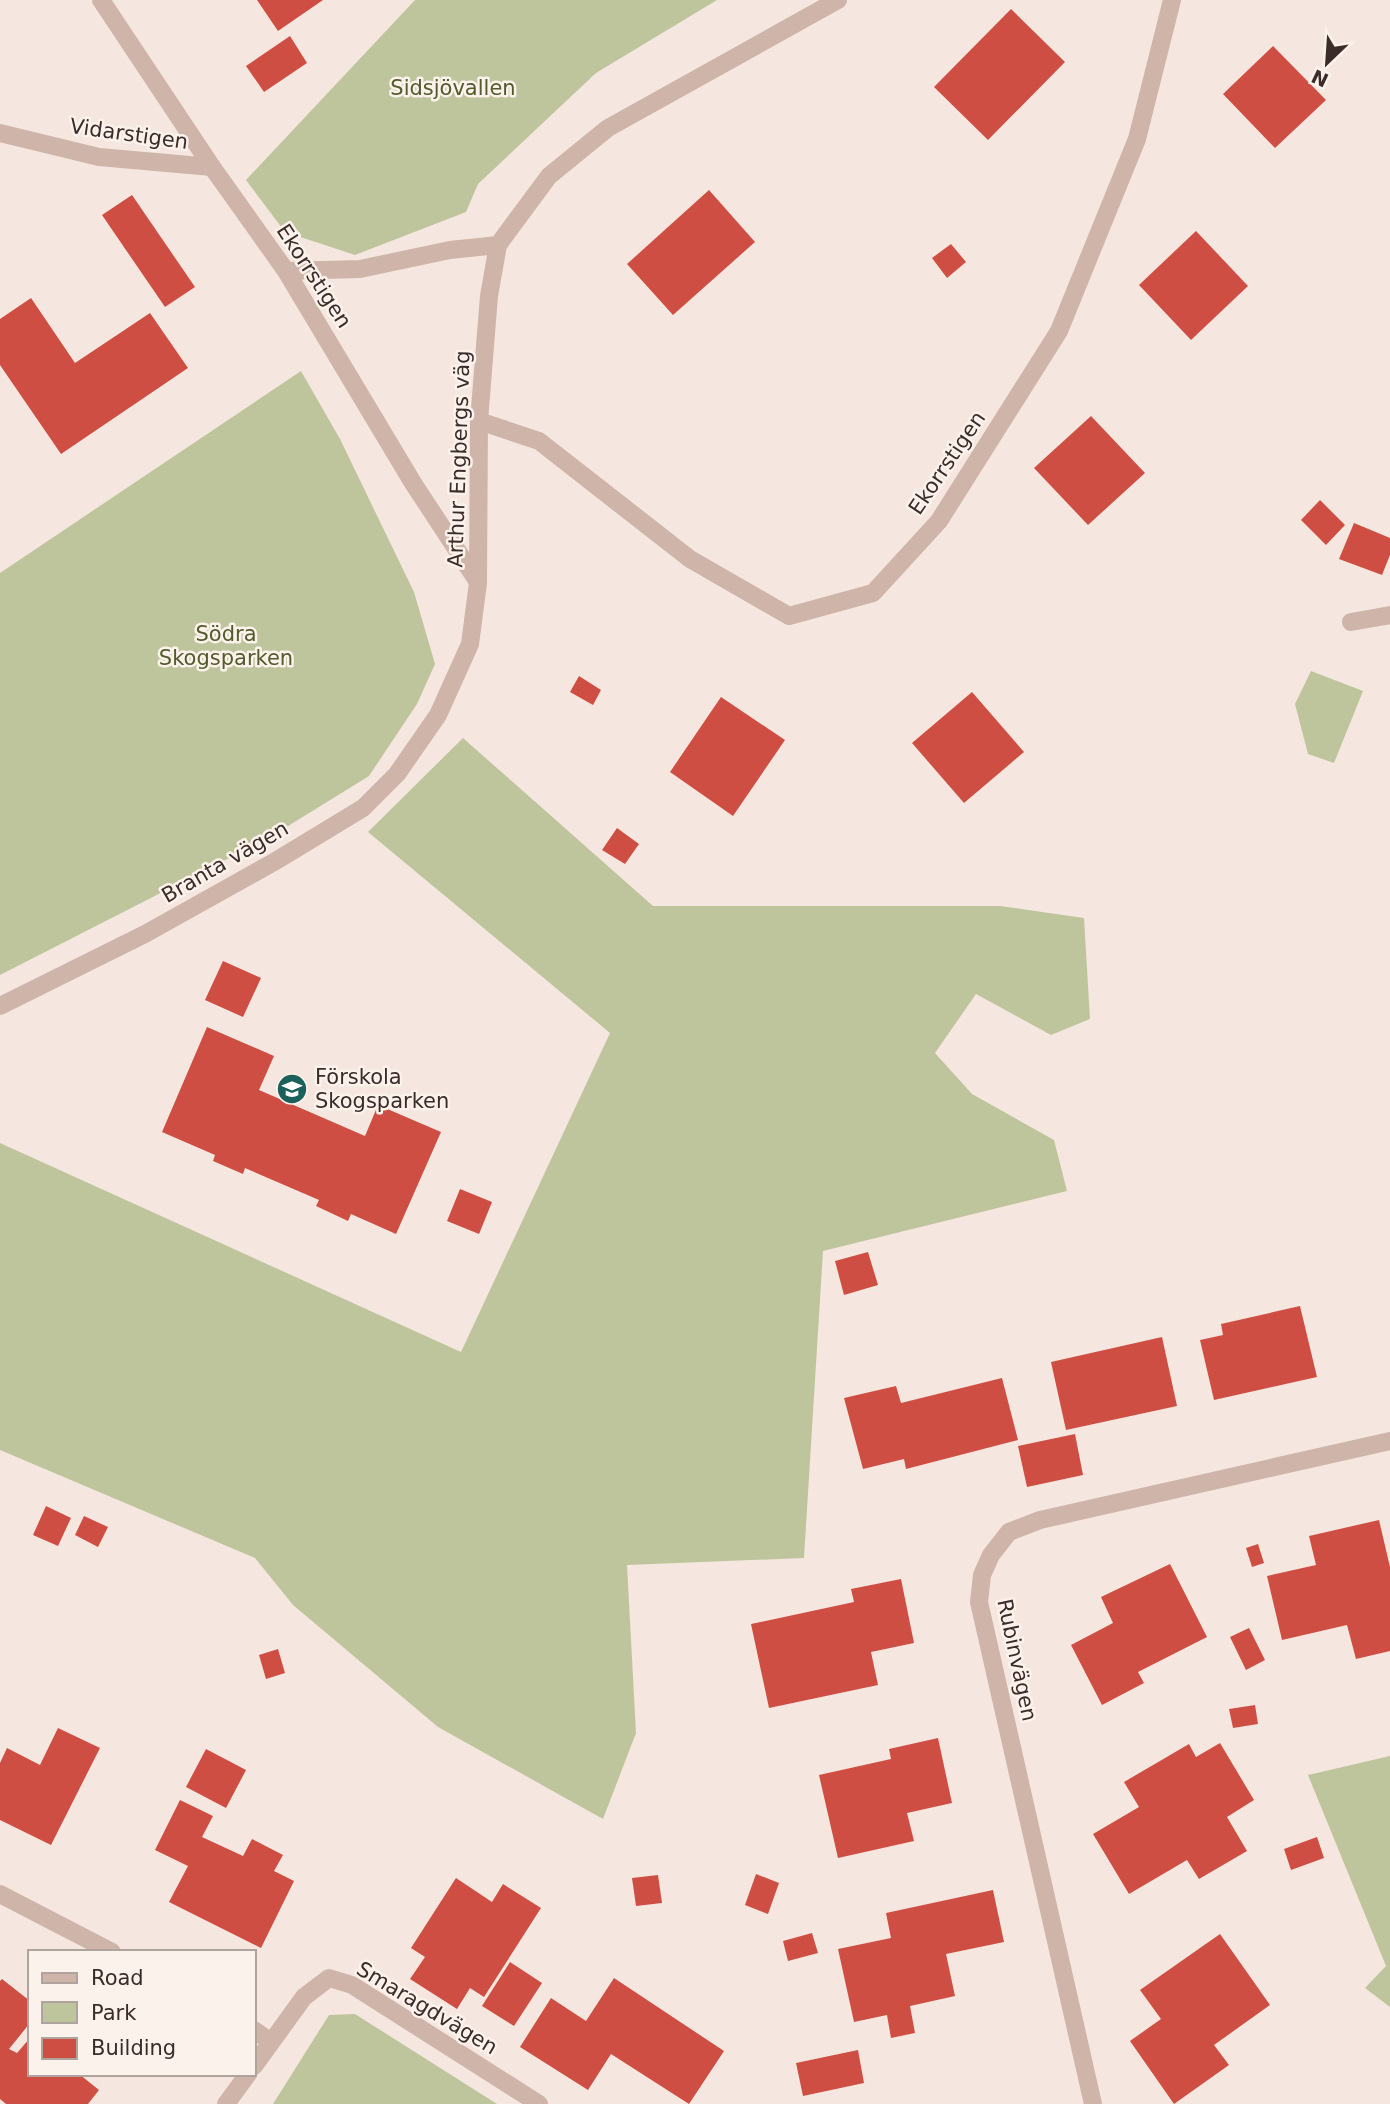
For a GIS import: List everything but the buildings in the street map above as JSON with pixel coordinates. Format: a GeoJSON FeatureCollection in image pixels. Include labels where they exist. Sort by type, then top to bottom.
{"type":"FeatureCollection","features":[{"type":"Feature","properties":{"kind":"street","name":"Ekorrstigen"},"geometry":{"type":"LineString","coordinates":[[101,0],[212,167],[286,271],[413,483],[478,583]]}},
{"type":"Feature","properties":{"kind":"street","name":"Arthur Engbergs väg"},"geometry":{"type":"LineString","coordinates":[[438,715],[470,644],[478,583],[479,421],[489,296],[498,245],[549,176],[608,128],[838,0]]}},
{"type":"Feature","properties":{"kind":"street","name":"Ekorrstigen"},"geometry":{"type":"LineString","coordinates":[[479,421],[539,441],[690,559],[789,616],[873,593],[939,521],[1059,331],[1137,139],[1172,0]]}},
{"type":"Feature","properties":{"kind":"street","name":"Vidarstigen"},"geometry":{"type":"LineString","coordinates":[[0,133],[99,157],[212,167]]}},
{"type":"Feature","properties":{"kind":"street"},"geometry":{"type":"LineString","coordinates":[[286,271],[360,269],[450,250],[498,245]]}},
{"type":"Feature","properties":{"kind":"street"},"geometry":{"type":"LineString","coordinates":[[1351,622],[1390,615]]}},
{"type":"Feature","properties":{"kind":"street","name":"Branta vägen"},"geometry":{"type":"LineString","coordinates":[[0,1006],[145,934],[274,862],[363,808],[397,774],[438,715]]}},
{"type":"Feature","properties":{"kind":"street","name":"Rubinvägen"},"geometry":{"type":"LineString","coordinates":[[1093,2104],[979,1602],[982,1575],[991,1555],[1009,1532],[1040,1520],[1390,1441]]}},
{"type":"Feature","properties":{"kind":"street"},"geometry":{"type":"LineString","coordinates":[[0,1894],[108,1950]]}},
{"type":"Feature","properties":{"kind":"street","name":"Smaragdvägen"},"geometry":{"type":"LineString","coordinates":[[271,2042],[304,1997],[329,1978],[352,1985],[539,2104]]}},
{"type":"Feature","properties":{"kind":"street"},"geometry":{"type":"LineString","coordinates":[[256,2031],[271,2042],[256,2063]]}},
{"type":"Feature","properties":{"kind":"street"},"geometry":{"type":"LineString","coordinates":[[226,2104],[247,2076]]}},
{"type":"Feature","properties":{"kind":"green space","name":"Sidsjövallen"},"geometry":{"type":"Polygon","coordinates":[[[415,0],[717,0],[596,73],[478,184],[466,212],[355,255],[285,232],[246,180],[415,0]]]}},
{"type":"Feature","properties":{"kind":"green space","name":"Södra Skogsparken"},"geometry":{"type":"Polygon","coordinates":[[[301,371],[340,439],[414,592],[435,664],[417,704],[369,776],[272,836],[0,975],[0,573],[301,371]]]}},
{"type":"Feature","properties":{"kind":"green space"},"geometry":{"type":"Polygon","coordinates":[[[1311,671],[1363,691],[1334,763],[1308,754],[1295,704],[1311,671]]]}},
{"type":"Feature","properties":{"kind":"green space"},"geometry":{"type":"Polygon","coordinates":[[[463,738],[653,906],[1000,906],[1084,918],[1090,1019],[1051,1035],[976,994],[935,1053],[972,1094],[1054,1140],[1067,1191],[823,1251],[804,1558],[627,1565],[636,1733],[603,1819],[438,1727],[293,1605],[255,1558],[0,1450],[0,1143],[461,1352],[610,1033],[368,832],[463,738]]]}},
{"type":"Feature","properties":{"kind":"green space"},"geometry":{"type":"Polygon","coordinates":[[[1390,1756],[1390,2007],[1365,1988],[1386,1966],[1308,1775],[1390,1756]]]}},
{"type":"Feature","properties":{"kind":"green space"},"geometry":{"type":"Polygon","coordinates":[[[355,2014],[497,2104],[273,2104],[329,2015],[355,2014]]]}},
{"type":"Feature","properties":{"kind":"place","name":"Förskola Skogsparken"},"geometry":{"type":"Point","coordinates":[292,1089]}}]}
